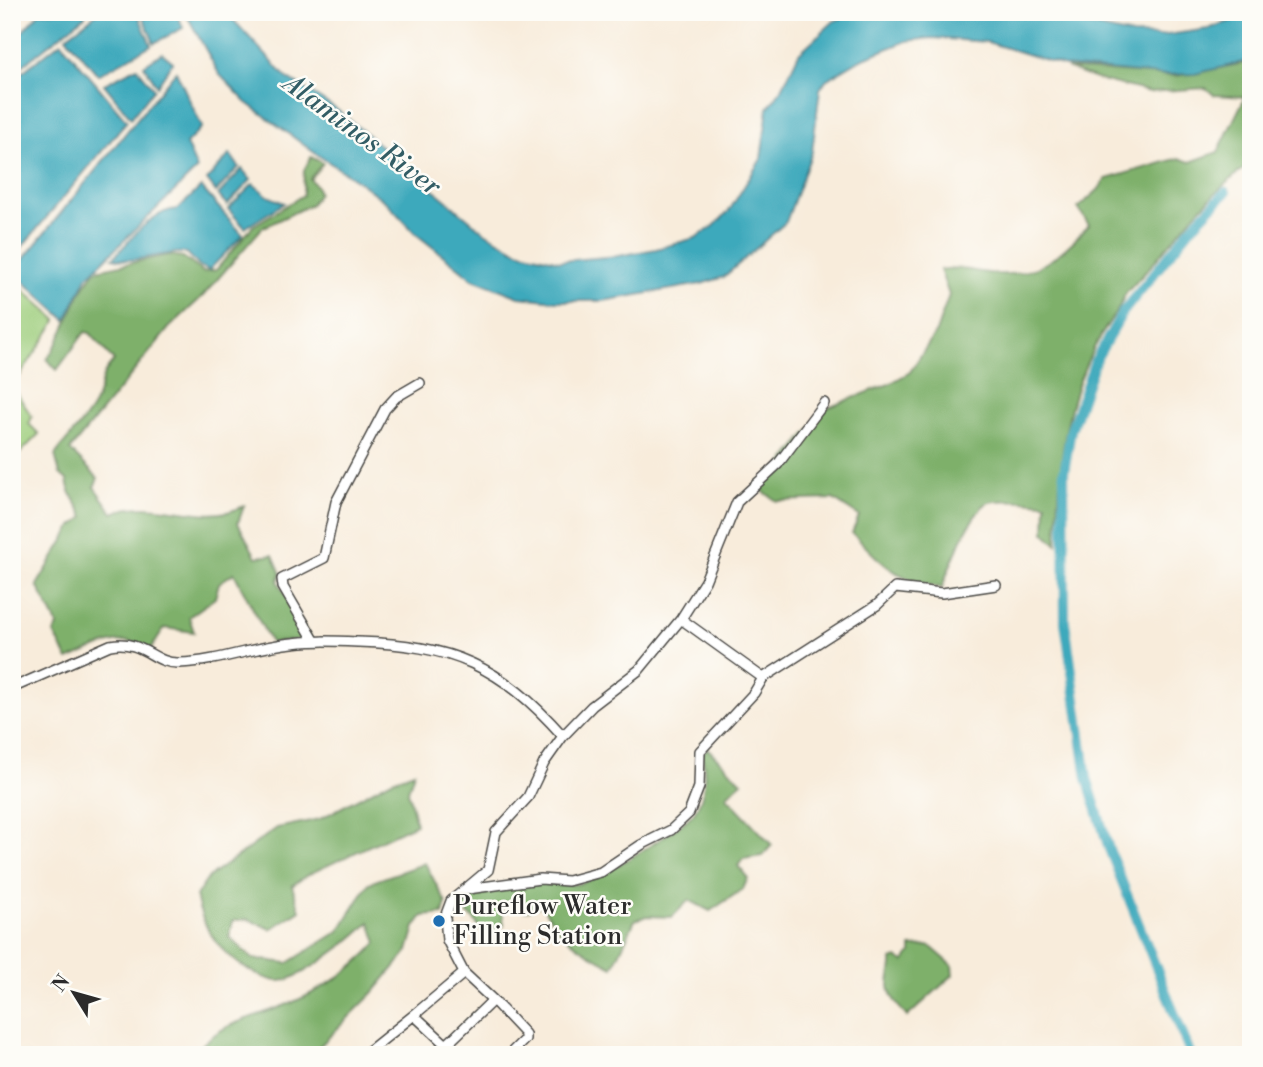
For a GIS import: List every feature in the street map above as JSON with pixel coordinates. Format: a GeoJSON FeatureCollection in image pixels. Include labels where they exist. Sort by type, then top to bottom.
{"type":"FeatureCollection","features":[{"type":"Feature","properties":{"kind":"street"},"geometry":{"type":"LineString","coordinates":[[313,640],[282,587],[282,579],[324,558],[336,502],[386,410],[396,397],[421,383]]}},
{"type":"Feature","properties":{"kind":"street"},"geometry":{"type":"LineString","coordinates":[[509,1055],[525,1039],[525,1034],[464,974],[447,940],[445,924],[451,901],[488,870],[496,832],[528,797],[544,763],[563,736],[592,706],[639,670],[681,619],[705,581],[737,502],[778,464],[824,403]]}},
{"type":"Feature","properties":{"kind":"street"},"geometry":{"type":"LineString","coordinates":[[466,889],[540,879],[578,880],[601,872],[641,845],[671,830],[694,806],[700,777],[700,751],[754,693],[762,678],[877,605],[895,589],[942,593],[996,585]]}},
{"type":"Feature","properties":{"kind":"street"},"geometry":{"type":"LineString","coordinates":[[681,619],[762,678]]}},
{"type":"Feature","properties":{"kind":"street"},"geometry":{"type":"LineString","coordinates":[[12,688],[110,645],[135,644],[176,663],[313,640],[377,643],[450,653],[506,682],[541,712],[563,736]]}},
{"type":"Feature","properties":{"kind":"street"},"geometry":{"type":"LineString","coordinates":[[364,1055],[464,974]]}},
{"type":"Feature","properties":{"kind":"street"},"geometry":{"type":"LineString","coordinates":[[436,1055],[493,1000]]}},
{"type":"Feature","properties":{"kind":"street"},"geometry":{"type":"LineString","coordinates":[[414,1015],[457,1055]]}},
{"type":"Feature","properties":{"kind":"green space"},"geometry":{"type":"Polygon","coordinates":[[[1251,62],[1251,163],[1200,209],[1127,292],[1085,366],[1075,394],[1063,450],[1057,544],[1045,533],[1046,503],[1011,500],[990,502],[983,506],[969,526],[942,588],[912,580],[882,563],[852,533],[859,516],[833,499],[777,501],[761,490],[827,408],[889,384],[910,372],[936,332],[949,295],[940,270],[1020,273],[1045,263],[1068,247],[1089,225],[1078,208],[1106,179],[1179,158],[1190,162],[1218,152],[1245,97],[1214,95],[1206,88],[1150,92],[1096,79],[1066,68],[1176,76],[1251,62]]]}},
{"type":"Feature","properties":{"kind":"green space"},"geometry":{"type":"Polygon","coordinates":[[[311,157],[323,163],[310,179],[317,187],[318,195],[310,205],[262,228],[203,296],[169,328],[70,450],[98,478],[94,487],[113,513],[145,507],[212,514],[244,506],[238,523],[256,557],[273,555],[281,574],[278,581],[310,638],[271,643],[234,573],[219,583],[215,598],[189,617],[194,632],[164,628],[151,649],[130,641],[119,641],[99,646],[68,660],[54,633],[58,626],[37,585],[72,527],[84,517],[71,494],[67,480],[60,474],[55,455],[90,411],[104,374],[114,361],[90,333],[85,332],[57,370],[47,359],[82,290],[97,270],[169,255],[183,257],[203,272],[216,270],[253,226],[303,195],[304,170],[311,157]]]}},
{"type":"Feature","properties":{"kind":"green space"},"geometry":{"type":"Polygon","coordinates":[[[12,280],[57,320],[17,380],[15,390],[32,417],[29,424],[39,434],[12,461],[12,280]]]}},
{"type":"Feature","properties":{"kind":"green space"},"geometry":{"type":"Polygon","coordinates":[[[707,748],[742,782],[726,796],[772,845],[762,856],[743,859],[738,866],[748,878],[743,889],[710,911],[689,900],[672,917],[647,916],[635,920],[613,967],[572,942],[556,926],[542,905],[525,911],[521,902],[514,900],[501,905],[504,925],[483,933],[473,918],[455,904],[483,889],[519,883],[578,884],[640,852],[688,818],[699,805],[704,776],[702,754],[707,748]]]}},
{"type":"Feature","properties":{"kind":"green space"},"geometry":{"type":"Polygon","coordinates":[[[414,772],[408,791],[416,824],[307,875],[292,886],[300,910],[271,929],[247,919],[233,921],[229,937],[253,959],[288,963],[339,931],[369,883],[425,863],[446,903],[443,914],[423,916],[415,927],[408,951],[373,993],[311,1055],[202,1055],[201,1046],[219,1032],[319,989],[344,973],[377,943],[370,922],[341,947],[302,973],[281,981],[265,978],[234,960],[209,932],[196,896],[209,877],[277,828],[320,819],[390,781],[414,772]]]}},
{"type":"Feature","properties":{"kind":"green space"},"geometry":{"type":"Polygon","coordinates":[[[930,946],[952,965],[953,975],[907,1017],[889,989],[892,960],[897,958],[904,962],[911,953],[911,947],[930,946]]]}},
{"type":"Feature","properties":{"kind":"water"},"geometry":{"type":"Polygon","coordinates":[[[40,12],[86,12],[85,16],[12,74],[12,43],[40,12]]]}},
{"type":"Feature","properties":{"kind":"water"},"geometry":{"type":"Polygon","coordinates":[[[99,12],[137,12],[151,45],[98,75],[66,37],[99,12]]]}},
{"type":"Feature","properties":{"kind":"water"},"geometry":{"type":"Polygon","coordinates":[[[141,12],[177,12],[183,28],[154,43],[141,12]]]}},
{"type":"Feature","properties":{"kind":"water","name":"Alaminos River"},"geometry":{"type":"Polygon","coordinates":[[[185,12],[226,12],[286,77],[339,111],[483,231],[518,251],[559,261],[618,256],[656,249],[695,238],[713,227],[729,211],[761,159],[768,108],[782,89],[799,53],[834,21],[856,12],[1030,12],[1132,35],[1160,36],[1208,29],[1251,14],[1251,60],[1195,74],[1160,75],[1065,66],[987,42],[932,38],[907,41],[861,59],[826,80],[820,89],[812,152],[786,222],[724,277],[701,284],[603,301],[557,301],[519,297],[473,279],[416,234],[387,203],[246,102],[219,74],[185,12]]]}},
{"type":"Feature","properties":{"kind":"water"},"geometry":{"type":"Polygon","coordinates":[[[61,42],[127,121],[12,259],[12,80],[61,42]]]}},
{"type":"Feature","properties":{"kind":"water"},"geometry":{"type":"Polygon","coordinates":[[[162,53],[173,62],[157,86],[144,65],[162,53]]]}},
{"type":"Feature","properties":{"kind":"water"},"geometry":{"type":"Polygon","coordinates":[[[137,67],[154,89],[131,118],[104,84],[137,67]]]}},
{"type":"Feature","properties":{"kind":"water"},"geometry":{"type":"Polygon","coordinates":[[[176,71],[202,127],[186,144],[197,169],[87,277],[66,320],[13,272],[176,71]]]}},
{"type":"Feature","properties":{"kind":"water"},"geometry":{"type":"Polygon","coordinates":[[[230,154],[239,167],[216,192],[207,180],[230,154]]]}},
{"type":"Feature","properties":{"kind":"water"},"geometry":{"type":"Polygon","coordinates":[[[242,169],[251,180],[227,205],[218,195],[242,169]]]}},
{"type":"Feature","properties":{"kind":"water"},"geometry":{"type":"Polygon","coordinates":[[[253,184],[268,196],[284,203],[245,228],[228,209],[253,184]]]}},
{"type":"Feature","properties":{"kind":"water"},"geometry":{"type":"Polygon","coordinates":[[[201,187],[243,235],[209,270],[199,266],[187,253],[131,260],[113,258],[150,220],[178,209],[201,187]]]}},
{"type":"Feature","properties":{"kind":"waterway"},"geometry":{"type":"LineString","coordinates":[[1191,1055],[1109,849],[1087,778],[1065,622],[1064,472],[1071,430],[1095,361],[1123,312],[1191,228],[1226,192]]}},
{"type":"Feature","properties":{"kind":"place","name":"Pureflow Water Filling Station"},"geometry":{"type":"Point","coordinates":[439,921]}}]}
